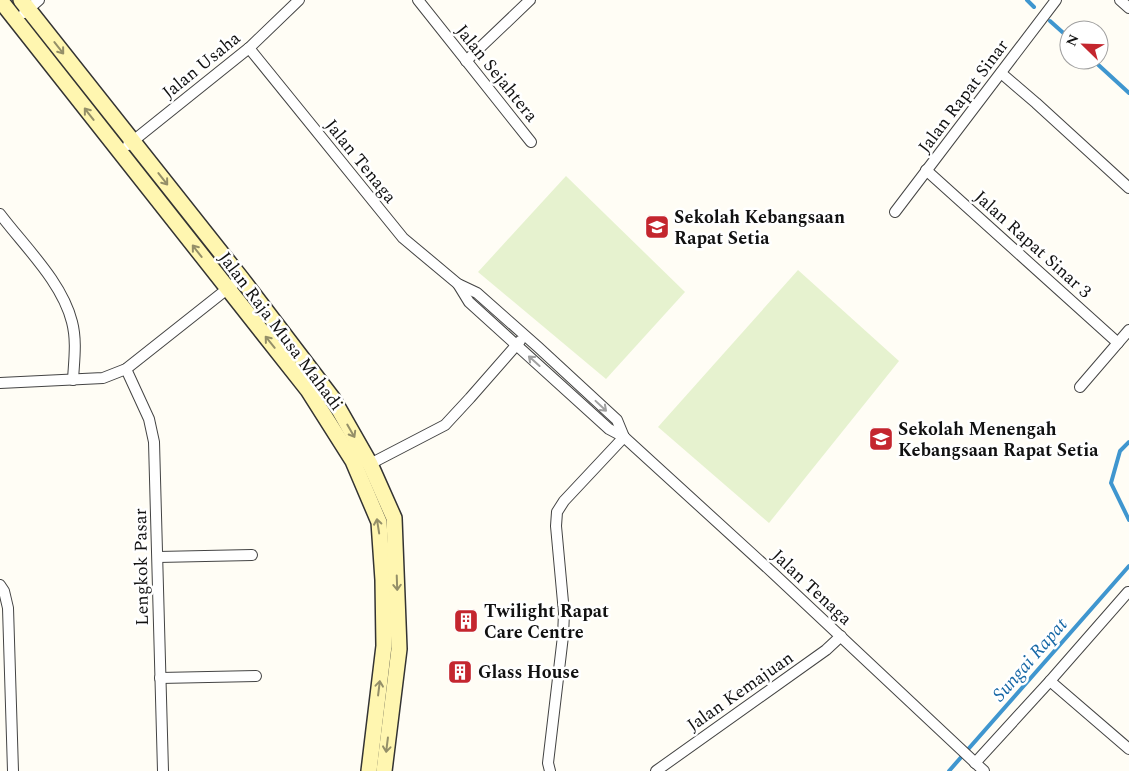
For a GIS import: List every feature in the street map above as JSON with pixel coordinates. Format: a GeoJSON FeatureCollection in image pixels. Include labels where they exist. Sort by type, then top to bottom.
{"type":"FeatureCollection","features":[{"type":"Feature","properties":{"kind":"main road","name":"Jalan Raja Musa Mahadi"},"geometry":{"type":"LineString","coordinates":[[0,0],[308,390],[353,461],[378,522],[383,580],[384,646],[369,771]]}},
{"type":"Feature","properties":{"kind":"main road","name":"Jalan Raja Musa Mahadi"},"geometry":{"type":"LineString","coordinates":[[30,3],[132,141],[241,278],[333,400],[370,464],[394,518],[399,649],[384,771]]}},
{"type":"Feature","properties":{"kind":"street","name":"Jalan Usaha"},"geometry":{"type":"LineString","coordinates":[[120,152],[249,48],[299,0]]}},
{"type":"Feature","properties":{"kind":"street","name":"Jalan Sejahtera"},"geometry":{"type":"LineString","coordinates":[[418,0],[532,142]]}},
{"type":"Feature","properties":{"kind":"street"},"geometry":{"type":"LineString","coordinates":[[466,61],[530,0]]}},
{"type":"Feature","properties":{"kind":"street","name":"Jalan Rapat Sinar"},"geometry":{"type":"LineString","coordinates":[[895,212],[1056,0]]}},
{"type":"Feature","properties":{"kind":"street"},"geometry":{"type":"LineString","coordinates":[[1120,0],[1129,8]]}},
{"type":"Feature","properties":{"kind":"street"},"geometry":{"type":"LineString","coordinates":[[16,20],[30,3]]}},
{"type":"Feature","properties":{"kind":"street","name":"Jalan Tenaga"},"geometry":{"type":"LineString","coordinates":[[249,48],[398,233],[458,284],[477,293],[561,368],[617,420],[624,437]]}},
{"type":"Feature","properties":{"kind":"street"},"geometry":{"type":"LineString","coordinates":[[1001,73],[1129,188]]}},
{"type":"Feature","properties":{"kind":"street","name":"Jalan Rapat Sinar 3"},"geometry":{"type":"LineString","coordinates":[[926,170],[1118,343]]}},
{"type":"Feature","properties":{"kind":"street"},"geometry":{"type":"LineString","coordinates":[[0,214],[53,281],[66,303],[75,343],[73,380]]}},
{"type":"Feature","properties":{"kind":"street"},"geometry":{"type":"LineString","coordinates":[[0,383],[103,378],[126,369],[241,278]]}},
{"type":"Feature","properties":{"kind":"street","name":"Jalan Tenaga"},"geometry":{"type":"LineString","coordinates":[[458,284],[469,302],[609,430],[624,437],[841,636],[984,771]]}},
{"type":"Feature","properties":{"kind":"street"},"geometry":{"type":"LineString","coordinates":[[490,321],[498,312]]}},
{"type":"Feature","properties":{"kind":"street"},"geometry":{"type":"LineString","coordinates":[[1080,387],[1129,330]]}},
{"type":"Feature","properties":{"kind":"street"},"geometry":{"type":"LineString","coordinates":[[370,464],[444,424],[470,398],[524,336]]}},
{"type":"Feature","properties":{"kind":"street"},"geometry":{"type":"LineString","coordinates":[[552,378],[561,368]]}},
{"type":"Feature","properties":{"kind":"street","name":"Lengkok Pasar"},"geometry":{"type":"LineString","coordinates":[[126,369],[149,419],[154,442],[163,771]]}},
{"type":"Feature","properties":{"kind":"street"},"geometry":{"type":"LineString","coordinates":[[574,397],[583,388]]}},
{"type":"Feature","properties":{"kind":"street"},"geometry":{"type":"LineString","coordinates":[[550,771],[548,763],[564,613],[556,526],[557,512],[564,501],[624,437]]}},
{"type":"Feature","properties":{"kind":"street"},"geometry":{"type":"LineString","coordinates":[[158,556],[252,555]]}},
{"type":"Feature","properties":{"kind":"street"},"geometry":{"type":"LineString","coordinates":[[0,585],[4,591],[8,608],[13,771]]}},
{"type":"Feature","properties":{"kind":"street"},"geometry":{"type":"LineString","coordinates":[[973,760],[1050,681],[1129,592]]}},
{"type":"Feature","properties":{"kind":"street","name":"Jalan Kemajuan"},"geometry":{"type":"LineString","coordinates":[[656,771],[826,650],[841,636]]}},
{"type":"Feature","properties":{"kind":"street"},"geometry":{"type":"LineString","coordinates":[[160,678],[256,676]]}},
{"type":"Feature","properties":{"kind":"street"},"geometry":{"type":"LineString","coordinates":[[1050,681],[1129,749]]}},
{"type":"Feature","properties":{"kind":"green space"},"geometry":{"type":"Polygon","coordinates":[[[566,176],[685,292],[606,379],[478,272],[566,176]]]}},
{"type":"Feature","properties":{"kind":"green space"},"geometry":{"type":"Polygon","coordinates":[[[798,270],[899,361],[769,523],[658,427],[798,270]]]}},
{"type":"Feature","properties":{"kind":"waterway"},"geometry":{"type":"LineString","coordinates":[[1027,0],[1034,7]]}},
{"type":"Feature","properties":{"kind":"waterway"},"geometry":{"type":"LineString","coordinates":[[1050,21],[1059,29]]}},
{"type":"Feature","properties":{"kind":"waterway"},"geometry":{"type":"LineString","coordinates":[[1104,70],[1129,93]]}},
{"type":"Feature","properties":{"kind":"waterway","name":"Sungai Rapat"},"geometry":{"type":"LineString","coordinates":[[1129,442],[1120,451],[1111,483],[1129,520]]}},
{"type":"Feature","properties":{"kind":"waterway","name":"Sungai Rapat"},"geometry":{"type":"LineString","coordinates":[[949,771],[1129,566]]}},
{"type":"Feature","properties":{"kind":"place","name":"Sekolah Kebangsaan Rapat Setia"},"geometry":{"type":"Point","coordinates":[657,227]}},
{"type":"Feature","properties":{"kind":"place","name":"Sekolah Menengah Kebangsaan Rapat Setia"},"geometry":{"type":"Point","coordinates":[881,439]}},
{"type":"Feature","properties":{"kind":"place","name":"Twilight Rapat Care Centre"},"geometry":{"type":"Point","coordinates":[466,621]}},
{"type":"Feature","properties":{"kind":"place","name":"Glass House"},"geometry":{"type":"Point","coordinates":[460,672]}}]}
